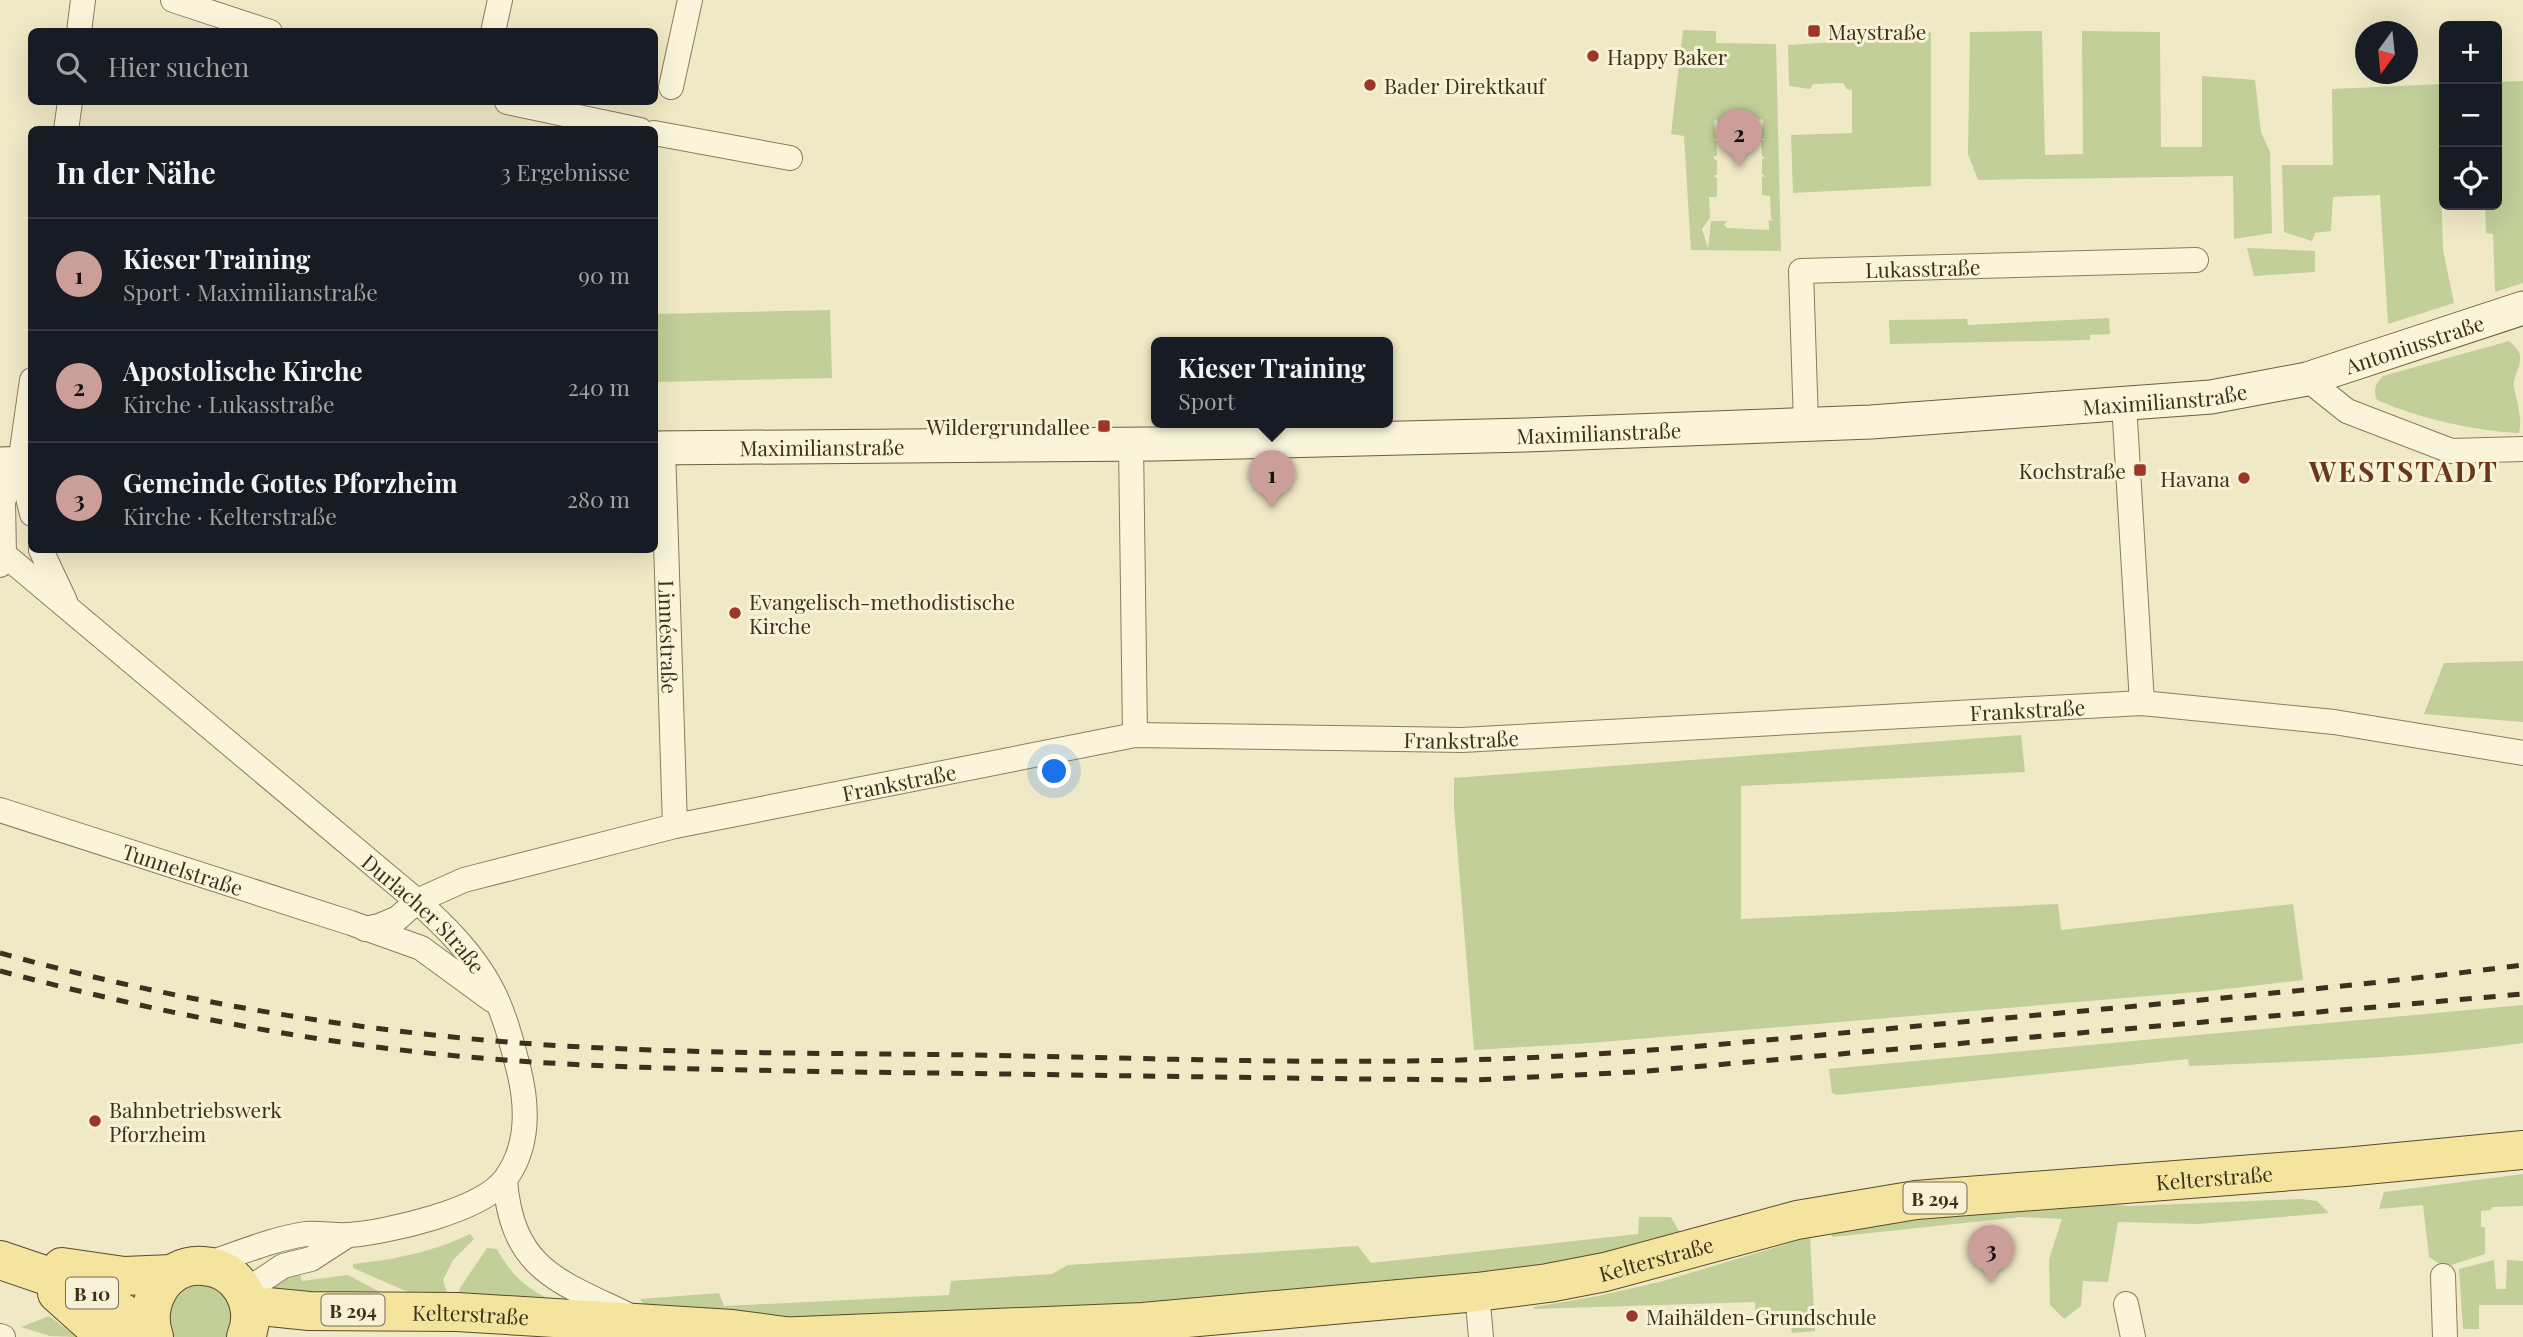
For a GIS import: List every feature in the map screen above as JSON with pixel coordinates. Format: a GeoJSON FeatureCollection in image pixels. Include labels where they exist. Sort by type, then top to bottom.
{"type":"FeatureCollection","features":[{"type":"Feature","properties":{"kind":"main road","name":"Kelterstraße"},"geometry":{"type":"LineString","coordinates":[[246,1311],[457,1312],[732,1329],[780,1336],[1143,1322],[1477,1292],[1548,1283],[1605,1272],[1797,1220],[1916,1200],[2345,1167],[2523,1150]]}},
{"type":"Feature","properties":{"kind":"main road","name":"B 10"},"geometry":{"type":"LineString","coordinates":[[13,1264],[124,1276],[188,1270]]}},
{"type":"Feature","properties":{"kind":"main road","name":"B 10"},"geometry":{"type":"LineString","coordinates":[[13,1264],[95,1295],[153,1335]]}},
{"type":"Feature","properties":{"kind":"main road","name":"B 10"},"geometry":{"type":"LineString","coordinates":[[13,1264],[50,1286],[106,1337]]}},
{"type":"Feature","properties":{"kind":"main road"},"geometry":{"type":"LineString","coordinates":[[153,1335],[150,1319],[155,1294],[188,1270],[226,1273],[246,1311]]}},
{"type":"Feature","properties":{"kind":"main road","name":"Kelterstraße"},"geometry":{"type":"LineString","coordinates":[[345,1337],[456,1334],[526,1337]]}},
{"type":"Feature","properties":{"kind":"street"},"geometry":{"type":"LineString","coordinates":[[80,28],[83,0]]}},
{"type":"Feature","properties":{"kind":"street"},"geometry":{"type":"LineString","coordinates":[[173,0],[258,28]]}},
{"type":"Feature","properties":{"kind":"street"},"geometry":{"type":"LineString","coordinates":[[494,28],[500,0]]}},
{"type":"Feature","properties":{"kind":"street"},"geometry":{"type":"LineString","coordinates":[[671,87],[690,0]]}},
{"type":"Feature","properties":{"kind":"street"},"geometry":{"type":"LineString","coordinates":[[67,126],[70,105]]}},
{"type":"Feature","properties":{"kind":"street"},"geometry":{"type":"LineString","coordinates":[[521,105],[621,126]]}},
{"type":"Feature","properties":{"kind":"street"},"geometry":{"type":"LineString","coordinates":[[658,134],[790,158]]}},
{"type":"Feature","properties":{"kind":"street","name":"Lukasstraße"},"geometry":{"type":"LineString","coordinates":[[1806,424],[1801,271],[2196,260]]}},
{"type":"Feature","properties":{"kind":"street","name":"Antoniusstraße"},"geometry":{"type":"LineString","coordinates":[[2307,379],[2523,308]]}},
{"type":"Feature","properties":{"kind":"street"},"geometry":{"type":"LineString","coordinates":[[2307,379],[2347,411],[2451,451],[2523,449]]}},
{"type":"Feature","properties":{"kind":"street","name":"Maximilianstraße"},"geometry":{"type":"LineString","coordinates":[[659,448],[1130,444],[1526,435],[1885,421],[2211,397],[2307,379]]}},
{"type":"Feature","properties":{"kind":"street"},"geometry":{"type":"LineString","coordinates":[[28,402],[17,464],[28,501]]}},
{"type":"Feature","properties":{"kind":"street"},"geometry":{"type":"LineString","coordinates":[[2124,403],[2142,703]]}},
{"type":"Feature","properties":{"kind":"street"},"geometry":{"type":"LineString","coordinates":[[1130,444],[1135,735]]}},
{"type":"Feature","properties":{"kind":"street","name":"Linnéstraße"},"geometry":{"type":"LineString","coordinates":[[659,448],[675,826]]}},
{"type":"Feature","properties":{"kind":"street","name":"Durlacher Straße"},"geometry":{"type":"LineString","coordinates":[[17,464],[4,501],[1,557],[66,604],[418,901],[452,933],[490,985],[516,1061],[526,1112],[518,1157],[505,1181]]}},
{"type":"Feature","properties":{"kind":"street","name":"Durlacher Straße"},"geometry":{"type":"LineString","coordinates":[[42,553],[66,604]]}},
{"type":"Feature","properties":{"kind":"street","name":"Frankstraße"},"geometry":{"type":"LineString","coordinates":[[418,901],[464,880],[675,826],[1135,735],[1462,740],[2142,703],[2334,722],[2523,753]]}},
{"type":"Feature","properties":{"kind":"street","name":"Tunnelstraße"},"geometry":{"type":"LineString","coordinates":[[0,810],[421,948],[499,1005]]}},
{"type":"Feature","properties":{"kind":"street"},"geometry":{"type":"LineString","coordinates":[[365,929],[398,918],[418,901]]}},
{"type":"Feature","properties":{"kind":"street"},"geometry":{"type":"LineString","coordinates":[[188,1270],[253,1248],[308,1234],[348,1235],[442,1216],[470,1204],[505,1181]]}},
{"type":"Feature","properties":{"kind":"street","name":"Kelterstraße"},"geometry":{"type":"LineString","coordinates":[[505,1181],[506,1196],[515,1228],[522,1245],[537,1265],[559,1281],[650,1325]]}},
{"type":"Feature","properties":{"kind":"street"},"geometry":{"type":"LineString","coordinates":[[246,1311],[253,1286],[283,1266],[311,1259],[348,1235]]}},
{"type":"Feature","properties":{"kind":"street"},"geometry":{"type":"LineString","coordinates":[[2443,1276],[2445,1337]]}},
{"type":"Feature","properties":{"kind":"street"},"geometry":{"type":"LineString","coordinates":[[1477,1292],[1481,1337]]}},
{"type":"Feature","properties":{"kind":"street"},"geometry":{"type":"LineString","coordinates":[[2126,1304],[2133,1337]]}},
{"type":"Feature","properties":{"kind":"green space"},"geometry":{"type":"Polygon","coordinates":[[[1683,30],[1716,31],[1716,43],[1776,44],[1781,251],[1691,250],[1684,136],[1671,134],[1683,30]],[[1749,116],[1749,121],[1728,121],[1728,118],[1726,122],[1718,122],[1716,119],[1714,121],[1717,156],[1714,156],[1714,159],[1717,160],[1717,175],[1714,177],[1717,178],[1717,197],[1709,197],[1710,218],[1702,229],[1708,248],[1711,221],[1727,221],[1724,225],[1727,228],[1769,230],[1769,220],[1773,221],[1770,196],[1762,195],[1762,177],[1765,176],[1762,174],[1762,159],[1765,158],[1762,156],[1761,140],[1765,140],[1761,138],[1763,120],[1752,121],[1749,116]]]}},
{"type":"Feature","properties":{"kind":"green space"},"geometry":{"type":"Polygon","coordinates":[[[2042,31],[2045,155],[2083,154],[2082,31],[2160,32],[2161,147],[2202,147],[2202,76],[2255,80],[2261,132],[2270,152],[2272,233],[2234,239],[2233,176],[1978,180],[1968,154],[1970,32],[2042,31]]]}},
{"type":"Feature","properties":{"kind":"green space"},"geometry":{"type":"Polygon","coordinates":[[[1931,32],[1931,186],[1793,193],[1791,135],[1852,133],[1852,90],[1847,89],[1843,83],[1813,84],[1810,89],[1789,86],[1788,45],[1867,40],[1931,32]]]}},
{"type":"Feature","properties":{"kind":"green space"},"geometry":{"type":"Polygon","coordinates":[[[2523,81],[2523,283],[2495,292],[2493,234],[2486,233],[2485,210],[2502,210],[2502,82],[2523,81]]]}},
{"type":"Feature","properties":{"kind":"green space"},"geometry":{"type":"Polygon","coordinates":[[[2439,84],[2439,210],[2442,210],[2443,250],[2454,303],[2388,324],[2380,195],[2333,197],[2331,231],[2315,233],[2312,241],[2284,232],[2282,165],[2333,165],[2332,89],[2439,84]]]}},
{"type":"Feature","properties":{"kind":"green space"},"geometry":{"type":"Polygon","coordinates":[[[2247,248],[2315,251],[2315,272],[2254,276],[2247,248]]]}},
{"type":"Feature","properties":{"kind":"green space"},"geometry":{"type":"Polygon","coordinates":[[[830,310],[832,378],[658,382],[658,314],[830,310]]]}},
{"type":"Feature","properties":{"kind":"green space"},"geometry":{"type":"Polygon","coordinates":[[[2109,318],[2110,334],[2090,335],[2090,340],[1890,344],[1889,320],[1967,319],[1968,325],[2109,318]]]}},
{"type":"Feature","properties":{"kind":"green space"},"geometry":{"type":"Polygon","coordinates":[[[2509,341],[2520,354],[2514,384],[2520,417],[2519,433],[2484,430],[2446,422],[2377,400],[2376,387],[2383,376],[2509,341]]]}},
{"type":"Feature","properties":{"kind":"green space"},"geometry":{"type":"Polygon","coordinates":[[[2523,661],[2523,722],[2424,714],[2444,663],[2523,661]]]}},
{"type":"Feature","properties":{"kind":"green space"},"geometry":{"type":"Polygon","coordinates":[[[2021,735],[2025,772],[1741,786],[1741,919],[2058,904],[2061,930],[2293,904],[2303,980],[2208,991],[1590,1043],[1474,1050],[1454,808],[1454,778],[2021,735]]]}},
{"type":"Feature","properties":{"kind":"green space"},"geometry":{"type":"Polygon","coordinates":[[[2523,1005],[2523,1043],[2440,1053],[2189,1066],[2188,1059],[1837,1095],[1832,1093],[1829,1069],[2523,1005]]]}},
{"type":"Feature","properties":{"kind":"green space"},"geometry":{"type":"Polygon","coordinates":[[[2523,1174],[2523,1206],[2492,1207],[2491,1210],[2481,1211],[2481,1227],[2485,1227],[2485,1254],[2445,1267],[2429,1257],[2423,1205],[2379,1209],[2384,1192],[2523,1174]]]}},
{"type":"Feature","properties":{"kind":"green space"},"geometry":{"type":"Polygon","coordinates":[[[2300,1199],[2317,1201],[2329,1213],[2198,1224],[2118,1222],[2108,1282],[2083,1281],[2081,1306],[2064,1319],[2050,1305],[2049,1259],[2062,1219],[2021,1217],[1832,1237],[1831,1227],[2080,1203],[2132,1206],[2300,1199]]]}},
{"type":"Feature","properties":{"kind":"green space"},"geometry":{"type":"Polygon","coordinates":[[[1639,1217],[1671,1217],[1680,1233],[1519,1274],[1122,1305],[849,1318],[683,1316],[645,1306],[640,1299],[719,1293],[724,1306],[949,1295],[951,1281],[1052,1274],[1068,1265],[1358,1246],[1371,1263],[1638,1234],[1639,1217]]]}},
{"type":"Feature","properties":{"kind":"green space"},"geometry":{"type":"Polygon","coordinates":[[[470,1234],[474,1239],[453,1260],[443,1280],[448,1295],[408,1292],[353,1268],[353,1264],[413,1254],[470,1234]]]}},
{"type":"Feature","properties":{"kind":"green space"},"geometry":{"type":"Polygon","coordinates":[[[1810,1237],[1815,1331],[1792,1333],[1791,1326],[1756,1326],[1755,1302],[1533,1307],[1663,1281],[1810,1237]]]}},
{"type":"Feature","properties":{"kind":"green space"},"geometry":{"type":"Polygon","coordinates":[[[487,1248],[497,1249],[510,1269],[523,1282],[559,1304],[458,1295],[487,1248]]]}},
{"type":"Feature","properties":{"kind":"green space"},"geometry":{"type":"Polygon","coordinates":[[[2494,1260],[2496,1289],[2506,1289],[2507,1260],[2523,1261],[2523,1305],[2479,1305],[2479,1329],[2463,1329],[2459,1269],[2494,1260]]]}},
{"type":"Feature","properties":{"kind":"green space"},"geometry":{"type":"Polygon","coordinates":[[[300,1274],[302,1281],[348,1275],[395,1300],[265,1293],[279,1280],[300,1274]]]}},
{"type":"Feature","properties":{"kind":"green space"},"geometry":{"type":"Polygon","coordinates":[[[209,1280],[235,1303],[231,1337],[171,1337],[168,1300],[175,1290],[209,1280]]]}},
{"type":"Feature","properties":{"kind":"green space"},"geometry":{"type":"Polygon","coordinates":[[[49,1316],[77,1337],[50,1336],[21,1327],[49,1316]]]}},
{"type":"Feature","properties":{"kind":"railway"},"geometry":{"type":"LineString","coordinates":[[0,953],[138,987],[280,1014],[494,1041],[718,1052],[1299,1061],[1495,1059],[1662,1049],[2232,997],[2523,965]]}},
{"type":"Feature","properties":{"kind":"railway"},"geometry":{"type":"LineString","coordinates":[[0,971],[97,995],[245,1026],[393,1049],[507,1060],[735,1070],[1474,1080],[1635,1072],[2523,994]]}},
{"type":"Feature","properties":{"kind":"place","name":"Maystraße"},"geometry":{"type":"Point","coordinates":[1814,31]}},
{"type":"Feature","properties":{"kind":"place","name":"Happy Baker"},"geometry":{"type":"Point","coordinates":[1593,56]}},
{"type":"Feature","properties":{"kind":"place","name":"Bader Direktkauf"},"geometry":{"type":"Point","coordinates":[1370,85]}},
{"type":"Feature","properties":{"kind":"place","name":"Apostolische Kirche"},"geometry":{"type":"Point","coordinates":[1739,167]}},
{"type":"Feature","properties":{"kind":"place","name":"Wildergrundallee"},"geometry":{"type":"Point","coordinates":[1104,426]}},
{"type":"Feature","properties":{"kind":"place","name":"Kochstraße"},"geometry":{"type":"Point","coordinates":[2140,470]}},
{"type":"Feature","properties":{"kind":"place","name":"Havana"},"geometry":{"type":"Point","coordinates":[2244,478]}},
{"type":"Feature","properties":{"kind":"place","name":"Kieser Training"},"geometry":{"type":"Point","coordinates":[1272,508]}},
{"type":"Feature","properties":{"kind":"place","name":"Evangelisch-methodistische Kirche"},"geometry":{"type":"Point","coordinates":[735,613]}},
{"type":"Feature","properties":{"kind":"place","name":"Bahnbetriebswerk Pforzheim"},"geometry":{"type":"Point","coordinates":[95,1121]}},
{"type":"Feature","properties":{"kind":"place","name":"Gemeinde Gottes Pforzheim"},"geometry":{"type":"Point","coordinates":[1991,1283]}},
{"type":"Feature","properties":{"kind":"place","name":"Maihälden-Grundschule"},"geometry":{"type":"Point","coordinates":[1632,1316]}},
{"type":"Feature","properties":{"kind":"district","name":"WESTSTADT"},"geometry":{"type":"Point","coordinates":[2404,470]}}]}
